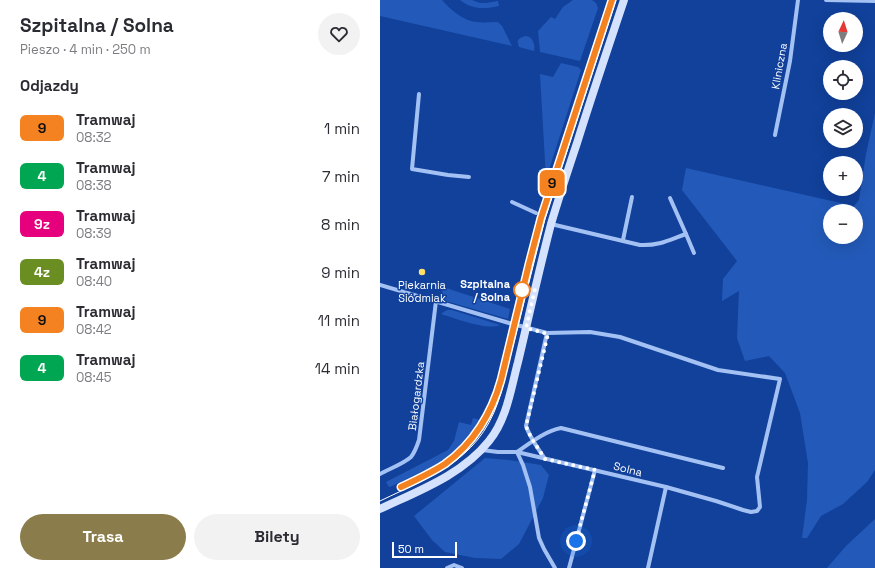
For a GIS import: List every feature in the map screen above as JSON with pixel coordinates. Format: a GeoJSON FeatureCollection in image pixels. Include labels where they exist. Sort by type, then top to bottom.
{"type":"FeatureCollection","features":[{"type":"Feature","properties":{"kind":"street"},"geometry":{"type":"LineString","coordinates":[[380,509],[428,486],[464,466],[482,450],[494,434],[505,409],[551,224],[624,0]]}},
{"type":"Feature","properties":{"kind":"street","name":"Kliniczna"},"geometry":{"type":"LineString","coordinates":[[775,135],[790,61],[798,0]]}},
{"type":"Feature","properties":{"kind":"street"},"geometry":{"type":"LineString","coordinates":[[826,0],[875,1]]}},
{"type":"Feature","properties":{"kind":"street"},"geometry":{"type":"LineString","coordinates":[[419,94],[412,169],[469,177]]}},
{"type":"Feature","properties":{"kind":"street"},"geometry":{"type":"LineString","coordinates":[[623,240],[632,197]]}},
{"type":"Feature","properties":{"kind":"street"},"geometry":{"type":"LineString","coordinates":[[670,198],[694,253]]}},
{"type":"Feature","properties":{"kind":"street"},"geometry":{"type":"LineString","coordinates":[[512,202],[536,213]]}},
{"type":"Feature","properties":{"kind":"street"},"geometry":{"type":"LineString","coordinates":[[551,224],[649,245],[660,244],[686,234]]}},
{"type":"Feature","properties":{"kind":"street"},"geometry":{"type":"LineString","coordinates":[[380,285],[548,334],[526,426],[533,441],[545,459]]}},
{"type":"Feature","properties":{"kind":"street","name":"Białogardzka"},"geometry":{"type":"LineString","coordinates":[[380,474],[411,456],[420,440],[436,301]]}},
{"type":"Feature","properties":{"kind":"street","name":"Solna"},"geometry":{"type":"LineString","coordinates":[[482,450],[517,452],[666,487],[751,512],[757,511],[760,507],[757,477],[780,379],[718,370],[620,337],[590,332],[548,334]]}},
{"type":"Feature","properties":{"kind":"street"},"geometry":{"type":"LineString","coordinates":[[555,568],[539,538],[530,487],[517,452],[533,441],[553,430],[561,428],[723,468]]}},
{"type":"Feature","properties":{"kind":"street"},"geometry":{"type":"LineString","coordinates":[[569,568],[595,470]]}},
{"type":"Feature","properties":{"kind":"street"},"geometry":{"type":"LineString","coordinates":[[648,568],[666,487]]}},
{"type":"Feature","properties":{"kind":"street"},"geometry":{"type":"LineString","coordinates":[[447,568],[454,565],[462,568]]}},
{"type":"Feature","properties":{"kind":"shaded area"},"geometry":{"type":"Polygon","coordinates":[[[380,0],[442,0],[461,17],[471,21],[498,22],[502,26],[512,46],[380,16],[380,0]]]}},
{"type":"Feature","properties":{"kind":"shaded area"},"geometry":{"type":"Polygon","coordinates":[[[460,0],[472,0],[480,3],[498,1],[499,6],[479,8],[469,6],[460,0]]]}},
{"type":"Feature","properties":{"kind":"shaded area"},"geometry":{"type":"Polygon","coordinates":[[[573,0],[592,0],[596,3],[598,8],[580,61],[540,52],[538,31],[551,17],[555,19],[563,7],[573,0]]]}},
{"type":"Feature","properties":{"kind":"shaded area"},"geometry":{"type":"Polygon","coordinates":[[[525,36],[530,37],[533,41],[534,51],[519,47],[518,40],[525,36]]]}},
{"type":"Feature","properties":{"kind":"shaded area"},"geometry":{"type":"Polygon","coordinates":[[[561,63],[578,67],[581,70],[546,179],[540,74],[553,77],[561,63]]]}},
{"type":"Feature","properties":{"kind":"shaded area"},"geometry":{"type":"Polygon","coordinates":[[[875,113],[875,470],[867,482],[843,504],[821,516],[807,538],[802,538],[807,500],[808,463],[800,413],[785,373],[769,356],[745,361],[737,338],[739,291],[722,301],[723,279],[737,261],[682,190],[686,168],[845,204],[823,204],[823,244],[863,244],[863,204],[856,204],[859,200],[860,196],[863,196],[863,174],[875,113]]]}},
{"type":"Feature","properties":{"kind":"shaded area"},"geometry":{"type":"Polygon","coordinates":[[[443,287],[510,309],[508,319],[446,301],[444,300],[442,293],[443,287]]]}},
{"type":"Feature","properties":{"kind":"shaded area"},"geometry":{"type":"Polygon","coordinates":[[[448,310],[500,325],[479,325],[441,314],[448,310]]]}},
{"type":"Feature","properties":{"kind":"shaded area"},"geometry":{"type":"Polygon","coordinates":[[[473,418],[480,420],[469,437],[451,456],[427,473],[425,470],[389,487],[386,482],[448,450],[454,441],[459,422],[471,425],[473,418]]]}},
{"type":"Feature","properties":{"kind":"shaded area"},"geometry":{"type":"Polygon","coordinates":[[[485,458],[541,465],[549,475],[543,498],[519,544],[501,559],[475,558],[445,552],[432,540],[414,516],[485,458]]]}},
{"type":"Feature","properties":{"kind":"shaded area"},"geometry":{"type":"Polygon","coordinates":[[[875,519],[875,568],[827,568],[846,546],[875,519]]]}},
{"type":"Feature","properties":{"kind":"tram line","name":"9"},"geometry":{"type":"LineString","coordinates":[[401,487],[429,473],[458,453],[473,437],[491,408],[501,380],[541,218],[612,0]]}},
{"type":"Feature","properties":{"kind":"tram line"},"geometry":{"type":"LineString","coordinates":[[380,501],[421,481],[456,460],[471,447],[484,432],[494,412],[502,389],[545,219],[616,0]]}},
{"type":"Feature","properties":{"kind":"place","name":"Piekarnia Siódmiak"},"geometry":{"type":"Point","coordinates":[422,272]}},
{"type":"Feature","properties":{"kind":"place","name":"Szpitalna / Solna"},"geometry":{"type":"Point","coordinates":[522,290]}},
{"type":"Feature","properties":{"kind":"route"},"geometry":{"type":"LineString","coordinates":[[522,290],[535,289],[526,328],[548,334],[526,426],[528,432],[545,459],[595,470],[576,541]]}}]}
